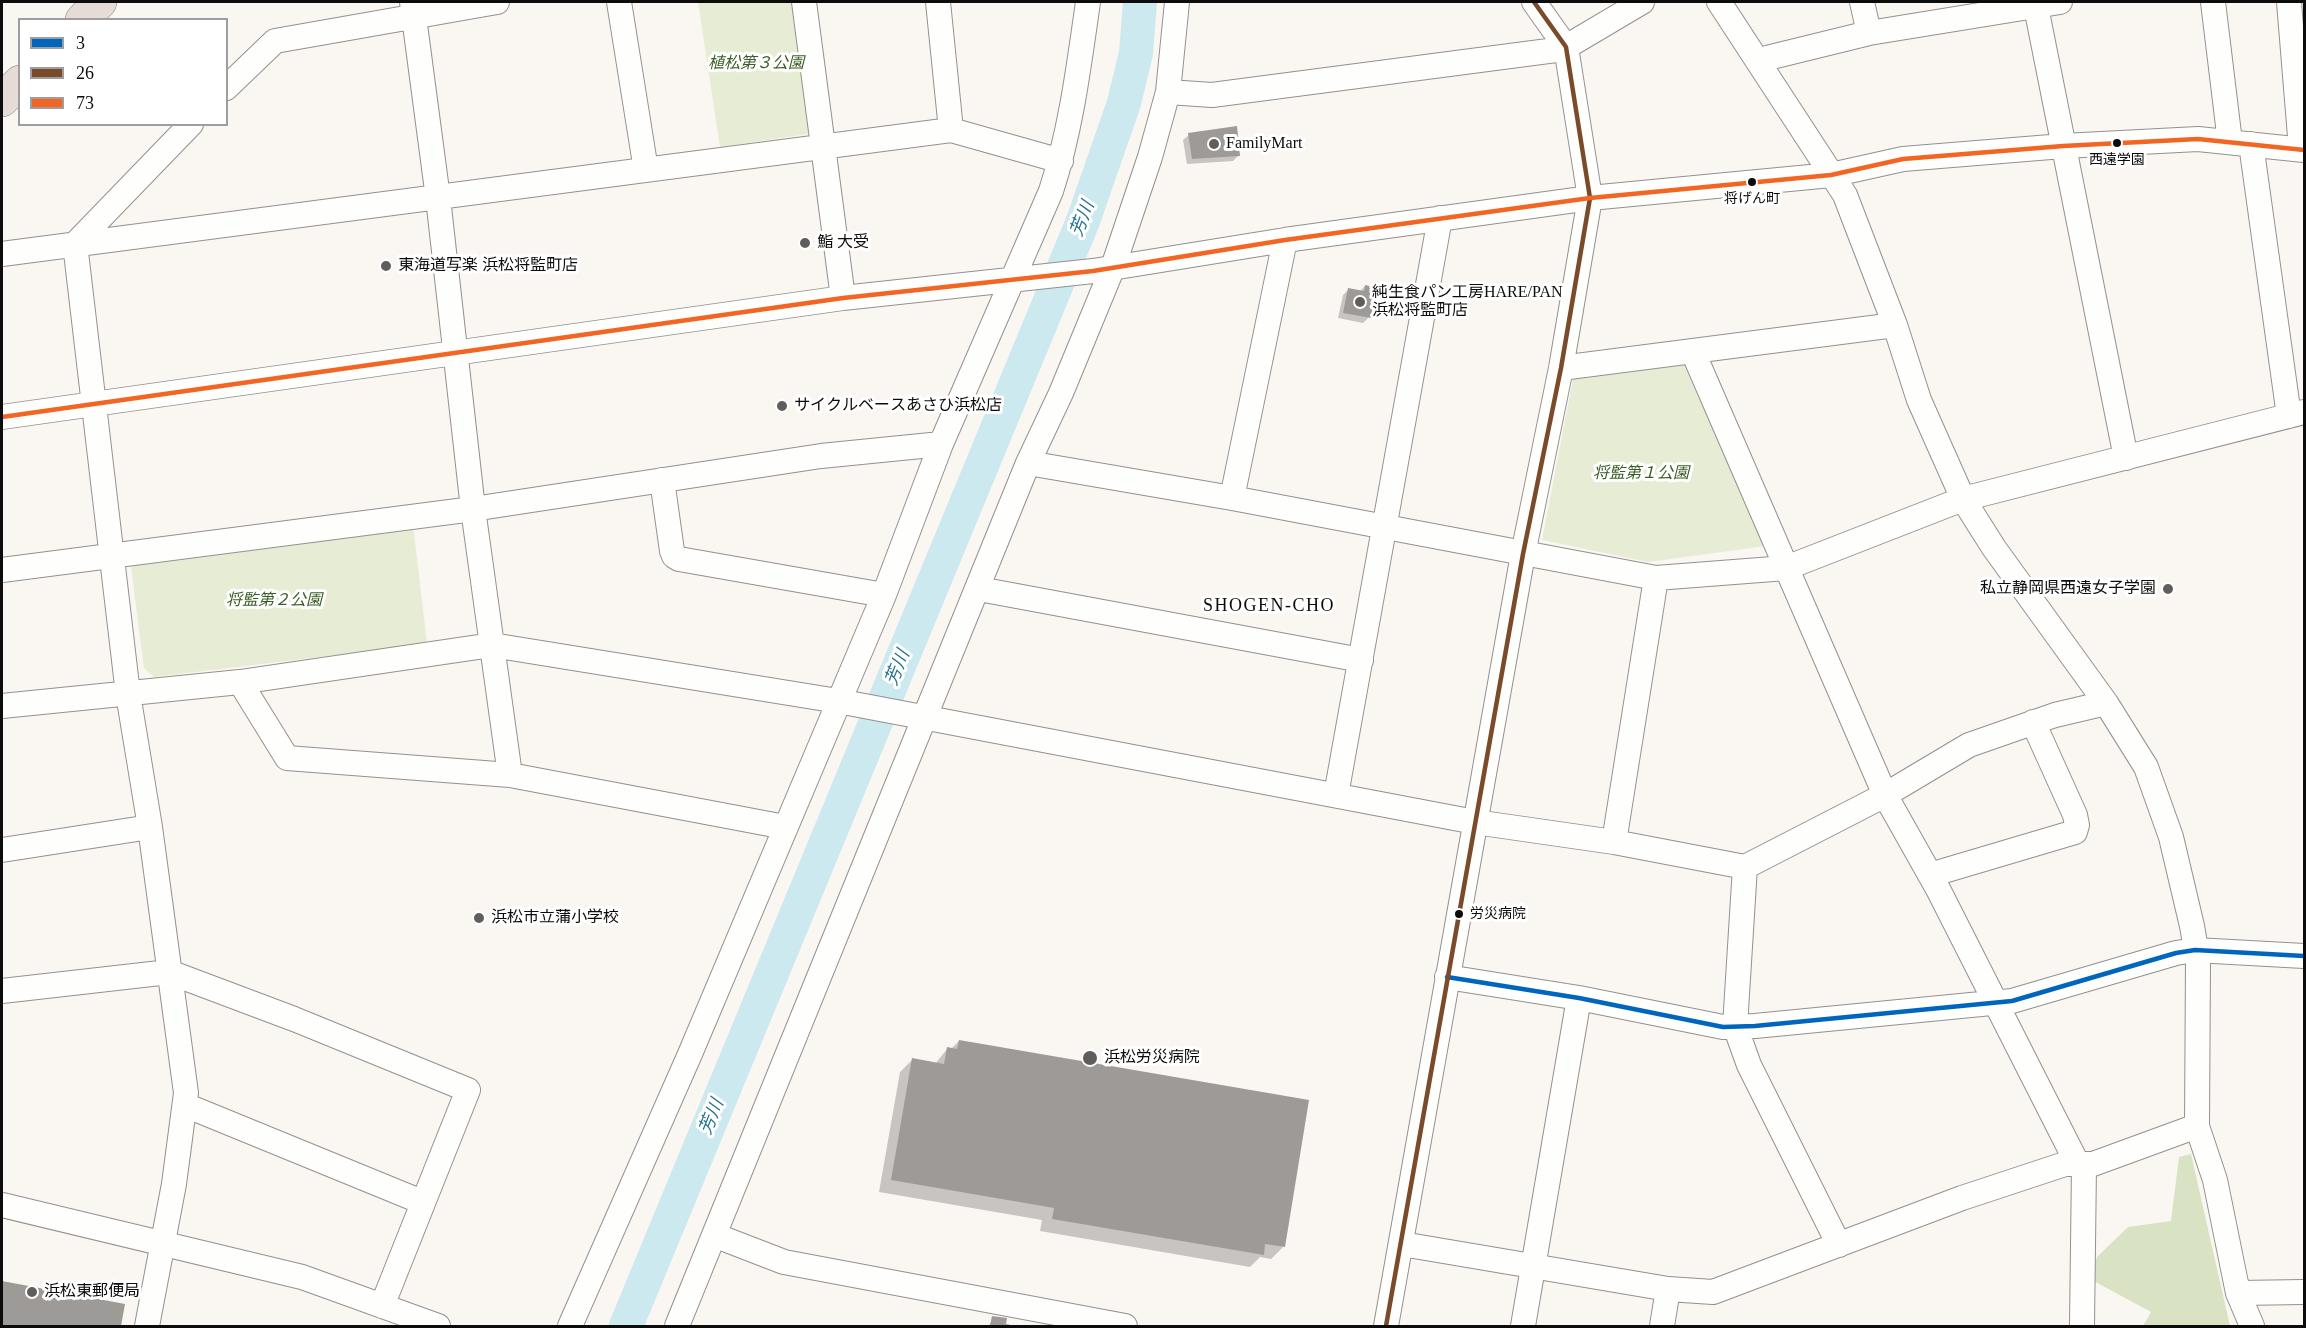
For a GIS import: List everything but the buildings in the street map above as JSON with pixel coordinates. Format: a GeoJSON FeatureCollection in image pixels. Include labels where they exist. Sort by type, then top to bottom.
{"type":"FeatureCollection","features":[{"type":"Feature","properties":{"kind":"highway"},"geometry":{"type":"LineString","coordinates":[[84,18],[100,2]]}},
{"type":"Feature","properties":{"kind":"highway"},"geometry":{"type":"LineString","coordinates":[[2,100],[18,84]]}},
{"type":"Feature","properties":{"kind":"street"},"geometry":{"type":"LineString","coordinates":[[228,86],[275,41],[413,9],[497,2]]}},
{"type":"Feature","properties":{"kind":"street"},"geometry":{"type":"LineString","coordinates":[[619,2],[646,170]]}},
{"type":"Feature","properties":{"kind":"street"},"geometry":{"type":"LineString","coordinates":[[804,2],[843,298]]}},
{"type":"Feature","properties":{"kind":"street"},"geometry":{"type":"LineString","coordinates":[[938,2],[951,130]]}},
{"type":"Feature","properties":{"kind":"street"},"geometry":{"type":"LineString","coordinates":[[570,1326],[690,1054],[785,827],[842,702],[941,444],[1019,279],[1061,161],[1075,92],[1088,2]]}},
{"type":"Feature","properties":{"kind":"street"},"geometry":{"type":"LineString","coordinates":[[677,1326],[921,717],[979,590],[1028,463],[1061,393],[1103,269],[1150,157],[1168,92],[1177,2]]}},
{"type":"Feature","properties":{"kind":"street"},"geometry":{"type":"LineString","coordinates":[[1386,1326],[1523,554],[1561,368],[1590,198],[1566,47],[1534,2]]}},
{"type":"Feature","properties":{"kind":"street"},"geometry":{"type":"LineString","coordinates":[[1168,92],[1212,95],[1566,47],[1642,2]]}},
{"type":"Feature","properties":{"kind":"street"},"geometry":{"type":"LineString","coordinates":[[1719,2],[1845,195],[1895,325],[1919,400],[1963,499],[2007,566],[2106,703],[2146,767],[2171,837],[2195,950],[2199,1053],[2197,1126],[2215,1180],[2238,1293],[2252,1326]]}},
{"type":"Feature","properties":{"kind":"street"},"geometry":{"type":"LineString","coordinates":[[1862,2],[1869,33]]}},
{"type":"Feature","properties":{"kind":"street"},"geometry":{"type":"LineString","coordinates":[[1759,60],[1869,33],[2036,4],[2060,2]]}},
{"type":"Feature","properties":{"kind":"street"},"geometry":{"type":"LineString","coordinates":[[1028,463],[1232,498],[1386,529],[1656,578],[1786,568],[1963,499],[2296,414],[2213,2]]}},
{"type":"Feature","properties":{"kind":"street"},"geometry":{"type":"LineString","coordinates":[[2,417],[455,351],[843,298],[1103,269],[1285,240],[1590,198],[1831,175],[1903,159],[2063,146],[2198,139],[2303,149],[2289,2]]}},
{"type":"Feature","properties":{"kind":"street"},"geometry":{"type":"LineString","coordinates":[[2036,4],[2126,458]]}},
{"type":"Feature","properties":{"kind":"street"},"geometry":{"type":"LineString","coordinates":[[413,9],[438,198],[473,509],[510,775]]}},
{"type":"Feature","properties":{"kind":"street"},"geometry":{"type":"LineString","coordinates":[[75,244],[189,126]]}},
{"type":"Feature","properties":{"kind":"street"},"geometry":{"type":"LineString","coordinates":[[2,254],[951,130],[1061,161]]}},
{"type":"Feature","properties":{"kind":"street"},"geometry":{"type":"LineString","coordinates":[[1336,795],[1386,529],[1440,218]]}},
{"type":"Feature","properties":{"kind":"street"},"geometry":{"type":"LineString","coordinates":[[1232,498],[1285,240]]}},
{"type":"Feature","properties":{"kind":"street"},"geometry":{"type":"LineString","coordinates":[[75,244],[128,694],[150,827],[185,1106],[164,1244],[147,1326]]}},
{"type":"Feature","properties":{"kind":"street"},"geometry":{"type":"LineString","coordinates":[[1561,368],[1895,325]]}},
{"type":"Feature","properties":{"kind":"street"},"geometry":{"type":"LineString","coordinates":[[1693,352],[1885,795],[1930,875],[1994,1003],[2081,1165],[2082,1326]]}},
{"type":"Feature","properties":{"kind":"street"},"geometry":{"type":"LineString","coordinates":[[2,570],[473,509],[821,456],[941,444]]}},
{"type":"Feature","properties":{"kind":"street"},"geometry":{"type":"LineString","coordinates":[[662,480],[672,550],[674,556],[679,559],[884,595]]}},
{"type":"Feature","properties":{"kind":"street"},"geometry":{"type":"LineString","coordinates":[[1614,842],[1656,578]]}},
{"type":"Feature","properties":{"kind":"street"},"geometry":{"type":"LineString","coordinates":[[979,590],[1361,660]]}},
{"type":"Feature","properties":{"kind":"street"},"geometry":{"type":"LineString","coordinates":[[2,706],[240,682],[492,645],[842,702],[1475,822],[1614,842],[1745,867],[1885,795],[1969,745],[2033,722],[2106,703]]}},
{"type":"Feature","properties":{"kind":"street"},"geometry":{"type":"LineString","coordinates":[[240,682],[287,758],[510,775],[785,827]]}},
{"type":"Feature","properties":{"kind":"street"},"geometry":{"type":"LineString","coordinates":[[1930,875],[2075,832],[2077,825],[2075,815],[2033,722]]}},
{"type":"Feature","properties":{"kind":"street"},"geometry":{"type":"LineString","coordinates":[[2,850],[150,827]]}},
{"type":"Feature","properties":{"kind":"street"},"geometry":{"type":"LineString","coordinates":[[1745,867],[1735,1026],[1749,1065],[1839,1245]]}},
{"type":"Feature","properties":{"kind":"street"},"geometry":{"type":"LineString","coordinates":[[1448,976],[1579,998],[1723,1027],[2012,1001],[2176,953],[2195,950],[2304,956]]}},
{"type":"Feature","properties":{"kind":"street"},"geometry":{"type":"LineString","coordinates":[[2,991],[169,972],[468,1090],[382,1306]]}},
{"type":"Feature","properties":{"kind":"street"},"geometry":{"type":"LineString","coordinates":[[1523,1326],[1579,998]]}},
{"type":"Feature","properties":{"kind":"street"},"geometry":{"type":"LineString","coordinates":[[185,1106],[422,1202]]}},
{"type":"Feature","properties":{"kind":"street"},"geometry":{"type":"LineString","coordinates":[[1402,1244],[1533,1268],[1668,1289],[1713,1292],[1962,1198],[2065,1164],[2081,1165],[2197,1126]]}},
{"type":"Feature","properties":{"kind":"street"},"geometry":{"type":"LineString","coordinates":[[2,1205],[302,1277],[438,1326]]}},
{"type":"Feature","properties":{"kind":"street"},"geometry":{"type":"LineString","coordinates":[[714,1235],[784,1262],[1038,1319],[1125,1326]]}},
{"type":"Feature","properties":{"kind":"street"},"geometry":{"type":"LineString","coordinates":[[1662,1326],[1668,1289]]}},
{"type":"Feature","properties":{"kind":"street"},"geometry":{"type":"LineString","coordinates":[[2238,1293],[2304,1292]]}},
{"type":"Feature","properties":{"kind":"green space","name":"植松第３公園"},"geometry":{"type":"Polygon","coordinates":[[[698,2],[796,2],[815,127],[808,134],[720,147],[698,2]]]}},
{"type":"Feature","properties":{"kind":"green space","name":"将監第１公園"},"geometry":{"type":"Polygon","coordinates":[[[1683,363],[1766,546],[1648,562],[1542,540],[1574,374],[1683,363]]]}},
{"type":"Feature","properties":{"kind":"green space","name":"将監第２公園"},"geometry":{"type":"Polygon","coordinates":[[[413,524],[427,644],[154,677],[144,668],[131,567],[139,556],[413,524]]]}},
{"type":"Feature","properties":{"kind":"green space"},"geometry":{"type":"Polygon","coordinates":[[[2191,1154],[2230,1326],[2143,1326],[2151,1312],[2090,1279],[2097,1257],[2128,1227],[2171,1221],[2179,1157],[2191,1154]]]}},
{"type":"Feature","properties":{"kind":"waterway","name":"芳川"},"geometry":{"type":"LineString","coordinates":[[626,1326],[1083,221],[1124,103],[1136,53],[1140,2]]}},
{"type":"Feature","properties":{"kind":"transit line","name":"26"},"geometry":{"type":"LineString","coordinates":[[1386,1326],[1523,554],[1561,368],[1590,198],[1566,47],[1534,2]]}},
{"type":"Feature","properties":{"kind":"transit line","name":"73"},"geometry":{"type":"LineString","coordinates":[[2,417],[843,298],[1093,271],[1285,240],[1590,198],[1831,175],[1903,159],[2063,146],[2198,139],[2304,150]]}},
{"type":"Feature","properties":{"kind":"transit line","name":"3"},"geometry":{"type":"LineString","coordinates":[[1447,977],[1579,998],[1723,1027],[1755,1026],[2012,1001],[2176,953],[2195,950],[2304,956]]}},
{"type":"Feature","properties":{"kind":"place","name":"西遠学園"},"geometry":{"type":"Point","coordinates":[2117,143]}},
{"type":"Feature","properties":{"kind":"place","name":"FamilyMart"},"geometry":{"type":"Point","coordinates":[1214,144]}},
{"type":"Feature","properties":{"kind":"place","name":"将げん町"},"geometry":{"type":"Point","coordinates":[1752,182]}},
{"type":"Feature","properties":{"kind":"place","name":"鮨 大受"},"geometry":{"type":"Point","coordinates":[805,243]}},
{"type":"Feature","properties":{"kind":"place","name":"東海道写楽 浜松将監町店"},"geometry":{"type":"Point","coordinates":[386,266]}},
{"type":"Feature","properties":{"kind":"place","name":"純生食パン工房HARE/PAN 浜松将監町店"},"geometry":{"type":"Point","coordinates":[1360,302]}},
{"type":"Feature","properties":{"kind":"place","name":"サイクルベースあさひ浜松店"},"geometry":{"type":"Point","coordinates":[782,406]}},
{"type":"Feature","properties":{"kind":"place","name":"私立静岡県西遠女子学園"},"geometry":{"type":"Point","coordinates":[2168,589]}},
{"type":"Feature","properties":{"kind":"place","name":"労災病院"},"geometry":{"type":"Point","coordinates":[1459,914]}},
{"type":"Feature","properties":{"kind":"place","name":"浜松市立蒲小学校"},"geometry":{"type":"Point","coordinates":[479,918]}},
{"type":"Feature","properties":{"kind":"place","name":"浜松労災病院"},"geometry":{"type":"Point","coordinates":[1090,1058]}},
{"type":"Feature","properties":{"kind":"place","name":"浜松東郵便局"},"geometry":{"type":"Point","coordinates":[32,1292]}},
{"type":"Feature","properties":{"kind":"district","name":"SHOGEN-CHO"},"geometry":{"type":"Point","coordinates":[1269,606]}}]}
